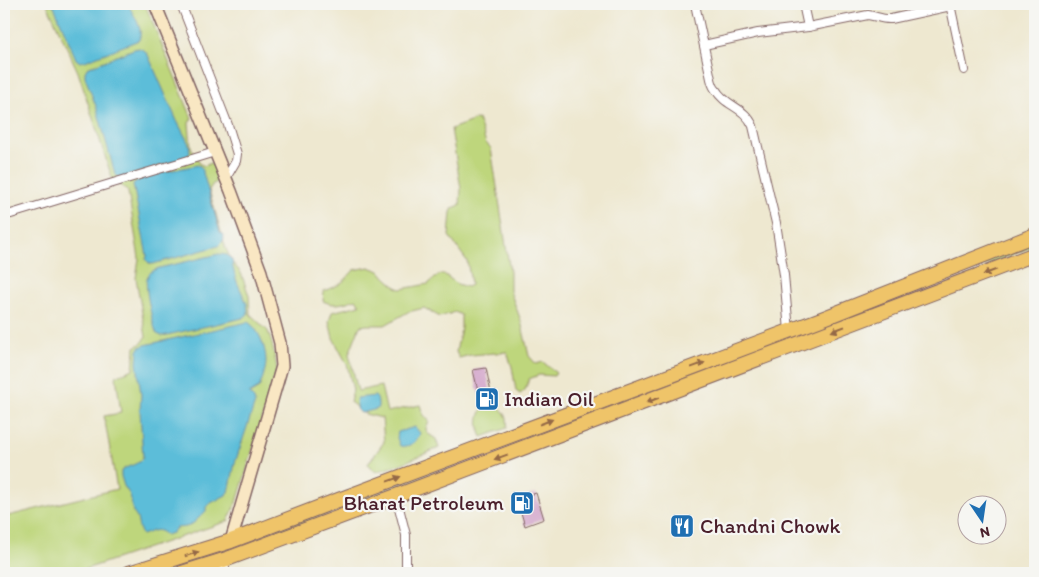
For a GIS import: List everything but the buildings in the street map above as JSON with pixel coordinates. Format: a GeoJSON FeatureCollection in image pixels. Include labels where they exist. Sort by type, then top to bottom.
{"type":"FeatureCollection","features":[{"type":"Feature","properties":{"kind":"highway"},"geometry":{"type":"LineString","coordinates":[[129,573],[231,541],[790,331],[1035,235]]}},
{"type":"Feature","properties":{"kind":"highway"},"geometry":{"type":"LineString","coordinates":[[182,573],[227,559],[396,496],[1035,254]]}},
{"type":"Feature","properties":{"kind":"street"},"geometry":{"type":"LineString","coordinates":[[154,4],[226,178],[261,272],[280,343],[282,366],[231,541]]}},
{"type":"Feature","properties":{"kind":"street"},"geometry":{"type":"LineString","coordinates":[[180,4],[228,125],[237,154],[236,161],[226,178]]}},
{"type":"Feature","properties":{"kind":"street"},"geometry":{"type":"LineString","coordinates":[[695,4],[715,90],[720,96],[741,110],[753,126],[776,223],[790,331]]}},
{"type":"Feature","properties":{"kind":"street"},"geometry":{"type":"LineString","coordinates":[[803,4],[808,27]]}},
{"type":"Feature","properties":{"kind":"street"},"geometry":{"type":"LineString","coordinates":[[704,45],[758,33],[808,27],[868,16],[891,20],[950,5],[964,70]]}},
{"type":"Feature","properties":{"kind":"street"},"geometry":{"type":"LineString","coordinates":[[4,215],[215,152]]}},
{"type":"Feature","properties":{"kind":"street"},"geometry":{"type":"LineString","coordinates":[[396,496],[406,535],[406,573]]}},
{"type":"Feature","properties":{"kind":"street"},"geometry":{"type":"LineString","coordinates":[[223,573],[227,559]]}},
{"type":"Feature","properties":{"kind":"green space"},"geometry":{"type":"Polygon","coordinates":[[[47,4],[145,4],[192,118],[189,123],[191,147],[200,164],[205,166],[210,163],[214,165],[219,181],[213,184],[209,190],[226,249],[232,262],[241,273],[249,296],[250,314],[268,331],[277,368],[238,499],[228,521],[74,573],[4,573],[4,517],[117,489],[104,416],[121,413],[116,376],[133,369],[135,347],[143,342],[146,337],[136,278],[139,258],[128,192],[113,181],[78,72],[47,4]]]}},
{"type":"Feature","properties":{"kind":"green space"},"geometry":{"type":"Polygon","coordinates":[[[478,119],[486,143],[491,148],[510,272],[510,291],[521,321],[529,356],[536,364],[543,362],[556,373],[554,376],[539,375],[529,379],[525,390],[520,394],[516,391],[507,352],[459,358],[456,352],[461,328],[461,315],[455,312],[440,317],[424,308],[408,312],[385,325],[360,326],[349,354],[358,391],[381,386],[387,412],[420,405],[423,414],[429,421],[426,428],[427,433],[436,439],[439,448],[376,472],[368,464],[384,442],[382,418],[365,414],[350,402],[353,390],[347,364],[333,338],[329,321],[332,312],[360,305],[356,299],[339,304],[327,303],[323,301],[324,291],[338,285],[354,270],[369,267],[380,271],[396,287],[401,289],[428,284],[440,274],[444,274],[457,284],[467,287],[471,285],[467,261],[449,236],[451,212],[453,208],[460,205],[461,189],[451,129],[478,119]]]}},
{"type":"Feature","properties":{"kind":"green space"},"geometry":{"type":"Polygon","coordinates":[[[1035,239],[1035,246],[257,541],[250,539],[1035,239]]]}},
{"type":"Feature","properties":{"kind":"green space"},"geometry":{"type":"Polygon","coordinates":[[[493,405],[500,408],[505,414],[507,428],[482,437],[479,429],[480,414],[484,407],[493,405]]]}},
{"type":"Feature","properties":{"kind":"green space"},"geometry":{"type":"Polygon","coordinates":[[[229,548],[223,553],[159,573],[140,573],[229,548]]]}},
{"type":"Feature","properties":{"kind":"water"},"geometry":{"type":"Polygon","coordinates":[[[53,4],[128,4],[139,26],[139,40],[80,62],[76,59],[53,4]]]}},
{"type":"Feature","properties":{"kind":"water"},"geometry":{"type":"Polygon","coordinates":[[[139,48],[148,55],[189,144],[190,153],[187,157],[122,178],[115,174],[85,72],[87,68],[139,48]]]}},
{"type":"Feature","properties":{"kind":"water"},"geometry":{"type":"Polygon","coordinates":[[[197,165],[202,169],[220,232],[224,239],[218,246],[150,264],[146,260],[147,256],[133,184],[145,177],[197,165]]]}},
{"type":"Feature","properties":{"kind":"water"},"geometry":{"type":"Polygon","coordinates":[[[219,254],[227,255],[232,260],[237,282],[247,304],[248,314],[243,318],[167,335],[157,334],[151,315],[146,282],[149,274],[159,268],[219,254]]]}},
{"type":"Feature","properties":{"kind":"water"},"geometry":{"type":"Polygon","coordinates":[[[248,322],[261,339],[265,350],[266,364],[259,388],[249,394],[255,403],[235,463],[229,492],[209,504],[206,507],[206,511],[189,526],[176,528],[172,533],[166,535],[157,530],[142,535],[137,518],[133,512],[130,495],[124,486],[121,476],[121,471],[139,462],[143,457],[140,411],[141,395],[137,363],[138,351],[140,347],[145,345],[248,322]]]}},
{"type":"Feature","properties":{"kind":"water"},"geometry":{"type":"Polygon","coordinates":[[[375,396],[378,402],[377,409],[362,413],[358,411],[357,398],[375,396]]]}},
{"type":"Feature","properties":{"kind":"water"},"geometry":{"type":"Polygon","coordinates":[[[415,427],[420,433],[415,442],[400,446],[397,438],[398,432],[415,427]]]}},
{"type":"Feature","properties":{"kind":"place","name":"Indian Oil"},"geometry":{"type":"Point","coordinates":[487,399]}},
{"type":"Feature","properties":{"kind":"place","name":"Bharat Petroleum"},"geometry":{"type":"Point","coordinates":[522,503]}},
{"type":"Feature","properties":{"kind":"place","name":"Chandni Chowk"},"geometry":{"type":"Point","coordinates":[682,526]}}]}
